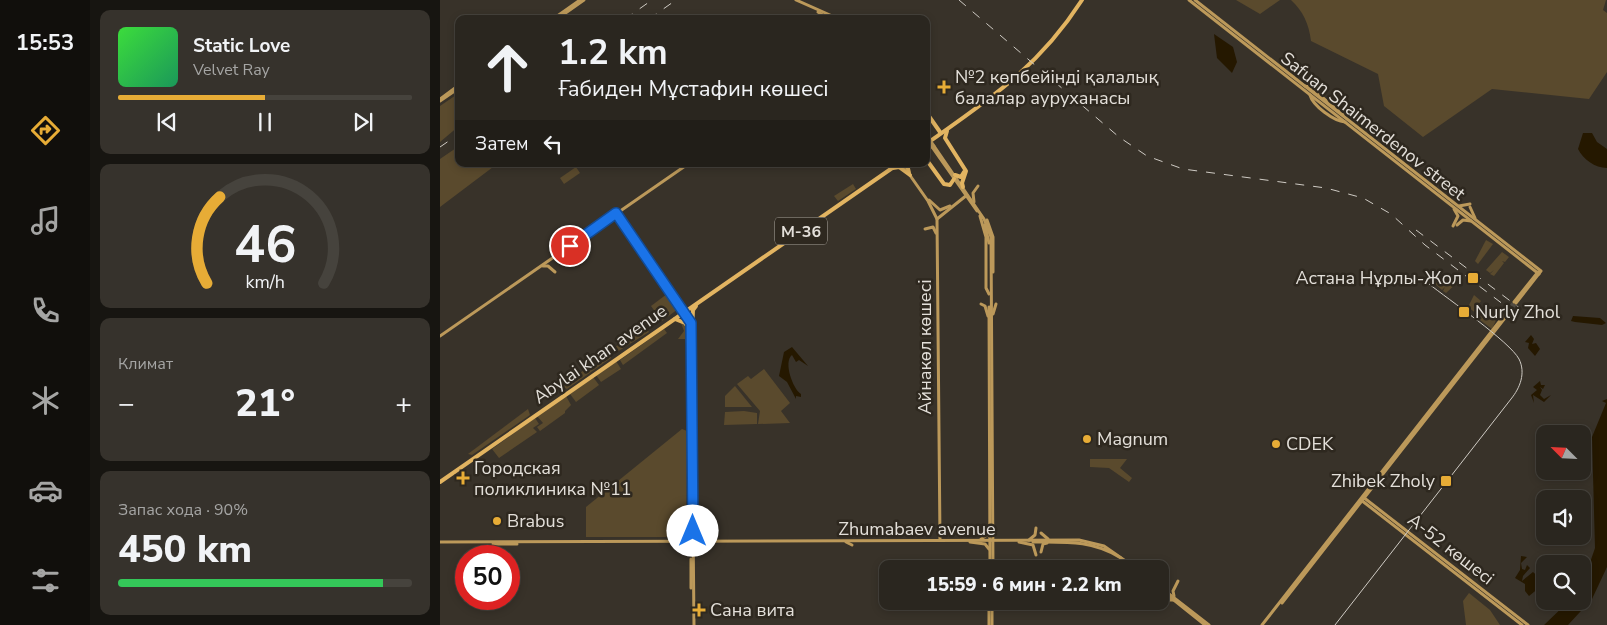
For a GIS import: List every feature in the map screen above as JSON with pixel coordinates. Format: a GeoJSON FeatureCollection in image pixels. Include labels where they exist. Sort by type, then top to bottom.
{"type":"FeatureCollection","features":[{"type":"Feature","properties":{"kind":"main road"},"geometry":{"type":"LineString","coordinates":[[562,15],[580,0]]}},
{"type":"Feature","properties":{"kind":"main road"},"geometry":{"type":"LineString","coordinates":[[560,15],[584,0]]}},
{"type":"Feature","properties":{"kind":"main road"},"geometry":{"type":"LineString","coordinates":[[795,0],[823,15]]}},
{"type":"Feature","properties":{"kind":"main road"},"geometry":{"type":"LineString","coordinates":[[795,0],[831,15]]}},
{"type":"Feature","properties":{"kind":"main road"},"geometry":{"type":"LineString","coordinates":[[930,140],[983,104],[1035,60],[1063,28],[1081,0]]}},
{"type":"Feature","properties":{"kind":"main road","name":"Safuan Shaimerdenov street"},"geometry":{"type":"LineString","coordinates":[[1189,0],[1539,272]]}},
{"type":"Feature","properties":{"kind":"main road","name":"Safuan Shaimerdenov street"},"geometry":{"type":"LineString","coordinates":[[1195,0],[1477,220],[1539,272]]}},
{"type":"Feature","properties":{"kind":"main road"},"geometry":{"type":"LineString","coordinates":[[818,12],[826,15]]}},
{"type":"Feature","properties":{"kind":"main road"},"geometry":{"type":"LineString","coordinates":[[440,100],[455,90]]}},
{"type":"Feature","properties":{"kind":"main road"},"geometry":{"type":"LineString","coordinates":[[930,139],[983,104]]}},
{"type":"Feature","properties":{"kind":"main road"},"geometry":{"type":"LineString","coordinates":[[930,119],[940,133]]}},
{"type":"Feature","properties":{"kind":"main road"},"geometry":{"type":"LineString","coordinates":[[949,128],[945,138],[966,171],[962,182],[963,187],[987,224],[991,237],[991,560]]}},
{"type":"Feature","properties":{"kind":"main road"},"geometry":{"type":"LineString","coordinates":[[933,139],[943,140],[963,168],[963,176],[954,177]]}},
{"type":"Feature","properties":{"kind":"main road"},"geometry":{"type":"LineString","coordinates":[[930,141],[980,216],[989,241],[991,560]]}},
{"type":"Feature","properties":{"kind":"main road"},"geometry":{"type":"LineString","coordinates":[[930,164],[944,184],[950,184],[954,177]]}},
{"type":"Feature","properties":{"kind":"main road"},"geometry":{"type":"LineString","coordinates":[[440,336],[686,167]]}},
{"type":"Feature","properties":{"kind":"main road","name":"Abylai khan avenue"},"geometry":{"type":"LineString","coordinates":[[440,481],[892,167]]}},
{"type":"Feature","properties":{"kind":"main road","name":"Айнакөл көшесі"},"geometry":{"type":"LineString","coordinates":[[904,167],[926,198],[937,218],[940,244],[940,540]]}},
{"type":"Feature","properties":{"kind":"main road"},"geometry":{"type":"LineString","coordinates":[[908,167],[910,175]]}},
{"type":"Feature","properties":{"kind":"main road"},"geometry":{"type":"LineString","coordinates":[[891,169],[899,168],[910,175]]}},
{"type":"Feature","properties":{"kind":"main road","name":"Abylai khan avenue"},"geometry":{"type":"LineString","coordinates":[[440,481],[891,169]]}},
{"type":"Feature","properties":{"kind":"main road"},"geometry":{"type":"LineString","coordinates":[[954,177],[963,187]]}},
{"type":"Feature","properties":{"kind":"main road"},"geometry":{"type":"LineString","coordinates":[[976,206],[973,193],[978,186]]}},
{"type":"Feature","properties":{"kind":"main road"},"geometry":{"type":"LineString","coordinates":[[937,218],[966,194]]}},
{"type":"Feature","properties":{"kind":"main road"},"geometry":{"type":"LineString","coordinates":[[937,218],[966,194]]}},
{"type":"Feature","properties":{"kind":"main road"},"geometry":{"type":"LineString","coordinates":[[926,198],[940,210],[952,204]]}},
{"type":"Feature","properties":{"kind":"main road"},"geometry":{"type":"LineString","coordinates":[[1447,201],[1458,214],[1455,225],[1463,220],[1472,221]]}},
{"type":"Feature","properties":{"kind":"main road"},"geometry":{"type":"LineString","coordinates":[[1457,206],[1470,205],[1477,220]]}},
{"type":"Feature","properties":{"kind":"main road"},"geometry":{"type":"LineString","coordinates":[[615,215],[690,320],[693,625]]}},
{"type":"Feature","properties":{"kind":"main road"},"geometry":{"type":"LineString","coordinates":[[615,215],[684,312]]}},
{"type":"Feature","properties":{"kind":"main road"},"geometry":{"type":"LineString","coordinates":[[600,225],[615,219],[624,228]]}},
{"type":"Feature","properties":{"kind":"main road"},"geometry":{"type":"LineString","coordinates":[[925,229],[935,228],[940,244]]}},
{"type":"Feature","properties":{"kind":"main road"},"geometry":{"type":"LineString","coordinates":[[936,254],[939,249]]}},
{"type":"Feature","properties":{"kind":"main road"},"geometry":{"type":"LineString","coordinates":[[534,271],[547,265],[555,272]]}},
{"type":"Feature","properties":{"kind":"main road"},"geometry":{"type":"LineString","coordinates":[[1515,303],[1539,272]]}},
{"type":"Feature","properties":{"kind":"main road"},"geometry":{"type":"LineString","coordinates":[[936,283],[939,288]]}},
{"type":"Feature","properties":{"kind":"main road"},"geometry":{"type":"LineString","coordinates":[[693,625],[691,329],[693,308],[704,298]]}},
{"type":"Feature","properties":{"kind":"main road"},"geometry":{"type":"LineString","coordinates":[[981,304],[985,306],[990,319]]}},
{"type":"Feature","properties":{"kind":"main road"},"geometry":{"type":"LineString","coordinates":[[990,319],[996,304]]}},
{"type":"Feature","properties":{"kind":"main road"},"geometry":{"type":"LineString","coordinates":[[1263,625],[1507,314]]}},
{"type":"Feature","properties":{"kind":"main road"},"geometry":{"type":"LineString","coordinates":[[675,319],[685,323],[691,329]]}},
{"type":"Feature","properties":{"kind":"main road","name":"А-52 көшесі"},"geometry":{"type":"LineString","coordinates":[[1362,499],[1522,624],[1528,625]]}},
{"type":"Feature","properties":{"kind":"main road"},"geometry":{"type":"LineString","coordinates":[[937,513],[940,506]]}},
{"type":"Feature","properties":{"kind":"main road"},"geometry":{"type":"LineString","coordinates":[[975,540],[987,536],[990,518]]}},
{"type":"Feature","properties":{"kind":"main road"},"geometry":{"type":"LineString","coordinates":[[937,520],[940,526]]}},
{"type":"Feature","properties":{"kind":"main road"},"geometry":{"type":"LineString","coordinates":[[1028,540],[1035,535],[1036,528]]}},
{"type":"Feature","properties":{"kind":"main road"},"geometry":{"type":"LineString","coordinates":[[693,531],[697,537],[707,541]]}},
{"type":"Feature","properties":{"kind":"main road"},"geometry":{"type":"LineString","coordinates":[[1041,533],[1052,541]]}},
{"type":"Feature","properties":{"kind":"main road"},"geometry":{"type":"LineString","coordinates":[[903,537],[909,540]]}},
{"type":"Feature","properties":{"kind":"main road"},"geometry":{"type":"LineString","coordinates":[[821,541],[825,538]]}},
{"type":"Feature","properties":{"kind":"main road","name":"Zhumabaev avenue"},"geometry":{"type":"LineString","coordinates":[[440,543],[909,540],[1019,542],[1079,540],[1095,542],[1120,555],[1125,560]]}},
{"type":"Feature","properties":{"kind":"main road"},"geometry":{"type":"LineString","coordinates":[[1041,552],[1043,544],[1052,541]]}},
{"type":"Feature","properties":{"kind":"main road","name":"Zhumabaev avenue"},"geometry":{"type":"LineString","coordinates":[[692,542],[1052,541]]}},
{"type":"Feature","properties":{"kind":"main road"},"geometry":{"type":"LineString","coordinates":[[846,542],[852,545]]}},
{"type":"Feature","properties":{"kind":"main road"},"geometry":{"type":"LineString","coordinates":[[970,542],[987,545],[990,550]]}},
{"type":"Feature","properties":{"kind":"main road"},"geometry":{"type":"LineString","coordinates":[[1019,542],[1033,545],[1036,555]]}},
{"type":"Feature","properties":{"kind":"main road"},"geometry":{"type":"LineString","coordinates":[[693,556],[695,547],[700,543]]}},
{"type":"Feature","properties":{"kind":"main road"},"geometry":{"type":"LineString","coordinates":[[1178,581],[1172,592],[1180,602]]}},
{"type":"Feature","properties":{"kind":"main road"},"geometry":{"type":"LineString","coordinates":[[1169,595],[1207,625]]}},
{"type":"Feature","properties":{"kind":"main road"},"geometry":{"type":"LineString","coordinates":[[1169,596],[1207,625]]}},
{"type":"Feature","properties":{"kind":"main road"},"geometry":{"type":"LineString","coordinates":[[1169,600],[1174,600]]}},
{"type":"Feature","properties":{"kind":"main road"},"geometry":{"type":"LineString","coordinates":[[991,610],[991,625]]}},
{"type":"Feature","properties":{"kind":"shaded area"},"geometry":{"type":"Polygon","coordinates":[[[1236,0],[1280,0],[1260,14],[1236,0]]]}},
{"type":"Feature","properties":{"kind":"shaded area"},"geometry":{"type":"Polygon","coordinates":[[[1291,0],[1606,0],[1603,10],[1607,13],[1607,72],[1589,99],[1492,89],[1423,137],[1384,106],[1378,74],[1311,41],[1305,18],[1291,0]]]}},
{"type":"Feature","properties":{"kind":"shaded area"},"geometry":{"type":"Polygon","coordinates":[[[1214,34],[1233,47],[1237,62],[1232,73],[1217,58],[1214,34]]]}},
{"type":"Feature","properties":{"kind":"shaded area"},"geometry":{"type":"Polygon","coordinates":[[[455,96],[455,129],[440,142],[440,106],[455,96]]]}},
{"type":"Feature","properties":{"kind":"shaded area"},"geometry":{"type":"Polygon","coordinates":[[[1583,133],[1592,133],[1597,142],[1607,149],[1607,168],[1594,165],[1580,153],[1578,149],[1583,133]]]}},
{"type":"Feature","properties":{"kind":"shaded area"},"geometry":{"type":"Polygon","coordinates":[[[455,149],[455,167],[493,167],[440,207],[440,159],[455,149]]]}},
{"type":"Feature","properties":{"kind":"shaded area"},"geometry":{"type":"Polygon","coordinates":[[[576,167],[580,173],[564,184],[560,178],[576,167]]]}},
{"type":"Feature","properties":{"kind":"shaded area"},"geometry":{"type":"Polygon","coordinates":[[[853,184],[856,189],[838,201],[834,196],[853,184]]]}},
{"type":"Feature","properties":{"kind":"shaded area"},"geometry":{"type":"Polygon","coordinates":[[[1486,240],[1493,244],[1478,264],[1475,261],[1486,240]]]}},
{"type":"Feature","properties":{"kind":"shaded area"},"geometry":{"type":"Polygon","coordinates":[[[1502,252],[1509,257],[1505,262],[1502,261],[1504,263],[1494,276],[1490,274],[1494,270],[1490,273],[1486,270],[1502,252]]]}},
{"type":"Feature","properties":{"kind":"shaded area"},"geometry":{"type":"Polygon","coordinates":[[[1450,276],[1450,280],[1452,278],[1458,282],[1446,293],[1443,291],[1445,287],[1442,290],[1434,283],[1438,278],[1444,282],[1450,276]]]}},
{"type":"Feature","properties":{"kind":"shaded area"},"geometry":{"type":"Polygon","coordinates":[[[667,294],[678,309],[662,321],[651,306],[667,294]]]}},
{"type":"Feature","properties":{"kind":"shaded area"},"geometry":{"type":"Polygon","coordinates":[[[1474,295],[1481,301],[1476,307],[1479,305],[1489,316],[1497,318],[1492,329],[1468,307],[1474,295]]]}},
{"type":"Feature","properties":{"kind":"shaded area"},"geometry":{"type":"Polygon","coordinates":[[[1573,316],[1600,318],[1606,323],[1602,325],[1575,322],[1571,321],[1573,316]]]}},
{"type":"Feature","properties":{"kind":"shaded area"},"geometry":{"type":"Polygon","coordinates":[[[681,323],[686,328],[687,351],[685,339],[678,339],[684,331],[681,323]]]}},
{"type":"Feature","properties":{"kind":"shaded area"},"geometry":{"type":"Polygon","coordinates":[[[645,326],[649,332],[617,352],[614,351],[615,347],[645,326]]]}},
{"type":"Feature","properties":{"kind":"shaded area"},"geometry":{"type":"Polygon","coordinates":[[[664,329],[667,333],[623,365],[620,360],[664,329]]]}},
{"type":"Feature","properties":{"kind":"shaded area"},"geometry":{"type":"Polygon","coordinates":[[[1531,335],[1534,339],[1532,344],[1536,343],[1540,349],[1535,356],[1528,348],[1529,343],[1525,342],[1531,335]]]}},
{"type":"Feature","properties":{"kind":"shaded area"},"geometry":{"type":"Polygon","coordinates":[[[792,347],[808,366],[799,360],[796,362],[792,355],[789,358],[790,375],[795,387],[801,394],[801,397],[796,396],[796,399],[787,382],[779,376],[784,352],[792,347]]]}},
{"type":"Feature","properties":{"kind":"shaded area"},"geometry":{"type":"Polygon","coordinates":[[[609,353],[611,358],[567,389],[561,386],[609,353]]]}},
{"type":"Feature","properties":{"kind":"shaded area"},"geometry":{"type":"Polygon","coordinates":[[[616,361],[621,369],[601,382],[596,375],[616,361]]]}},
{"type":"Feature","properties":{"kind":"shaded area"},"geometry":{"type":"Polygon","coordinates":[[[764,369],[790,403],[781,411],[790,423],[758,424],[760,411],[737,384],[748,376],[751,379],[764,369]]]}},
{"type":"Feature","properties":{"kind":"shaded area"},"geometry":{"type":"Polygon","coordinates":[[[593,377],[599,385],[576,402],[570,394],[593,377]]]}},
{"type":"Feature","properties":{"kind":"shaded area"},"geometry":{"type":"Polygon","coordinates":[[[1540,381],[1541,385],[1545,385],[1543,389],[1540,387],[1542,390],[1540,395],[1544,399],[1551,395],[1544,402],[1533,395],[1534,403],[1531,395],[1537,390],[1533,387],[1540,381]]]}},
{"type":"Feature","properties":{"kind":"shaded area"},"geometry":{"type":"Polygon","coordinates":[[[735,386],[752,407],[725,407],[725,396],[735,386]]]}},
{"type":"Feature","properties":{"kind":"shaded area"},"geometry":{"type":"Polygon","coordinates":[[[566,396],[571,405],[565,413],[540,431],[537,427],[543,423],[537,416],[566,396]]]}},
{"type":"Feature","properties":{"kind":"shaded area"},"geometry":{"type":"Polygon","coordinates":[[[1607,399],[1607,567],[1591,600],[1591,560],[1595,548],[1592,437],[1606,403],[1602,401],[1607,399]]]}},
{"type":"Feature","properties":{"kind":"shaded area"},"geometry":{"type":"Polygon","coordinates":[[[528,409],[530,415],[472,455],[468,454],[528,409]]]}},
{"type":"Feature","properties":{"kind":"shaded area"},"geometry":{"type":"Polygon","coordinates":[[[744,411],[757,413],[757,424],[724,425],[725,412],[744,411]]]}},
{"type":"Feature","properties":{"kind":"shaded area"},"geometry":{"type":"Polygon","coordinates":[[[535,418],[539,424],[533,428],[537,432],[499,458],[492,449],[535,418]]]}},
{"type":"Feature","properties":{"kind":"shaded area"},"geometry":{"type":"Polygon","coordinates":[[[682,429],[687,431],[686,537],[586,537],[586,507],[682,429]]]}},
{"type":"Feature","properties":{"kind":"shaded area"},"geometry":{"type":"Polygon","coordinates":[[[1090,459],[1127,459],[1120,468],[1132,478],[1129,482],[1109,468],[1090,467],[1090,459]]]}},
{"type":"Feature","properties":{"kind":"shaded area"},"geometry":{"type":"Polygon","coordinates":[[[1521,556],[1527,557],[1521,563],[1522,569],[1525,570],[1527,565],[1530,568],[1523,576],[1522,581],[1533,572],[1536,575],[1536,590],[1529,596],[1525,591],[1525,584],[1515,578],[1520,570],[1521,556]]]}},
{"type":"Feature","properties":{"kind":"shaded area"},"geometry":{"type":"Polygon","coordinates":[[[1469,593],[1490,610],[1500,625],[1466,625],[1463,601],[1469,593]]]}},
{"type":"Feature","properties":{"kind":"shaded area"},"geometry":{"type":"Polygon","coordinates":[[[1560,610],[1582,610],[1568,625],[1544,625],[1560,610]]]}},
{"type":"Feature","properties":{"kind":"tunnel"},"geometry":{"type":"LineString","coordinates":[[1506,313],[1514,302]]}},
{"type":"Feature","properties":{"kind":"tunnel"},"geometry":{"type":"LineString","coordinates":[[1508,314],[1516,303]]}},
{"type":"Feature","properties":{"kind":"tram line"},"geometry":{"type":"LineString","coordinates":[[1335,625],[1511,399],[1521,380],[1522,370],[1519,359],[1504,342],[1429,284]]}},
{"type":"Feature","properties":{"kind":"railway"},"geometry":{"type":"LineString","coordinates":[[631,15],[652,0]]}},
{"type":"Feature","properties":{"kind":"railway"},"geometry":{"type":"LineString","coordinates":[[655,15],[676,0]]}},
{"type":"Feature","properties":{"kind":"railway"},"geometry":{"type":"LineString","coordinates":[[959,0],[1119,137],[1147,156],[1183,169],[1326,188],[1363,198],[1391,214],[1425,245],[1516,314]]}},
{"type":"Feature","properties":{"kind":"railway"},"geometry":{"type":"LineString","coordinates":[[440,147],[455,137]]}},
{"type":"Feature","properties":{"kind":"railway"},"geometry":{"type":"LineString","coordinates":[[1416,230],[1521,309]]}},
{"type":"Feature","properties":{"kind":"place","name":"№2 көпбейінді қалалық балалар ауруханасы"},"geometry":{"type":"Point","coordinates":[944,87]}},
{"type":"Feature","properties":{"kind":"place","name":"Астана Нұрлы-Жол"},"geometry":{"type":"Point","coordinates":[1473,278]}},
{"type":"Feature","properties":{"kind":"place","name":"Nurly Zhol"},"geometry":{"type":"Point","coordinates":[1464,312]}},
{"type":"Feature","properties":{"kind":"place","name":"Magnum"},"geometry":{"type":"Point","coordinates":[1087,439]}},
{"type":"Feature","properties":{"kind":"place","name":"CDEK"},"geometry":{"type":"Point","coordinates":[1276,444]}},
{"type":"Feature","properties":{"kind":"place","name":"Городская поликлиника №11"},"geometry":{"type":"Point","coordinates":[463,478]}},
{"type":"Feature","properties":{"kind":"place","name":"Zhibek Zholy"},"geometry":{"type":"Point","coordinates":[1446,481]}},
{"type":"Feature","properties":{"kind":"place","name":"Brabus"},"geometry":{"type":"Point","coordinates":[497,521]}},
{"type":"Feature","properties":{"kind":"place","name":"Сана вита"},"geometry":{"type":"Point","coordinates":[699,610]}},
{"type":"Feature","properties":{"kind":"route"},"geometry":{"type":"LineString","coordinates":[[570,246],[616,213],[690,320],[693,372],[693,531]]}}]}
